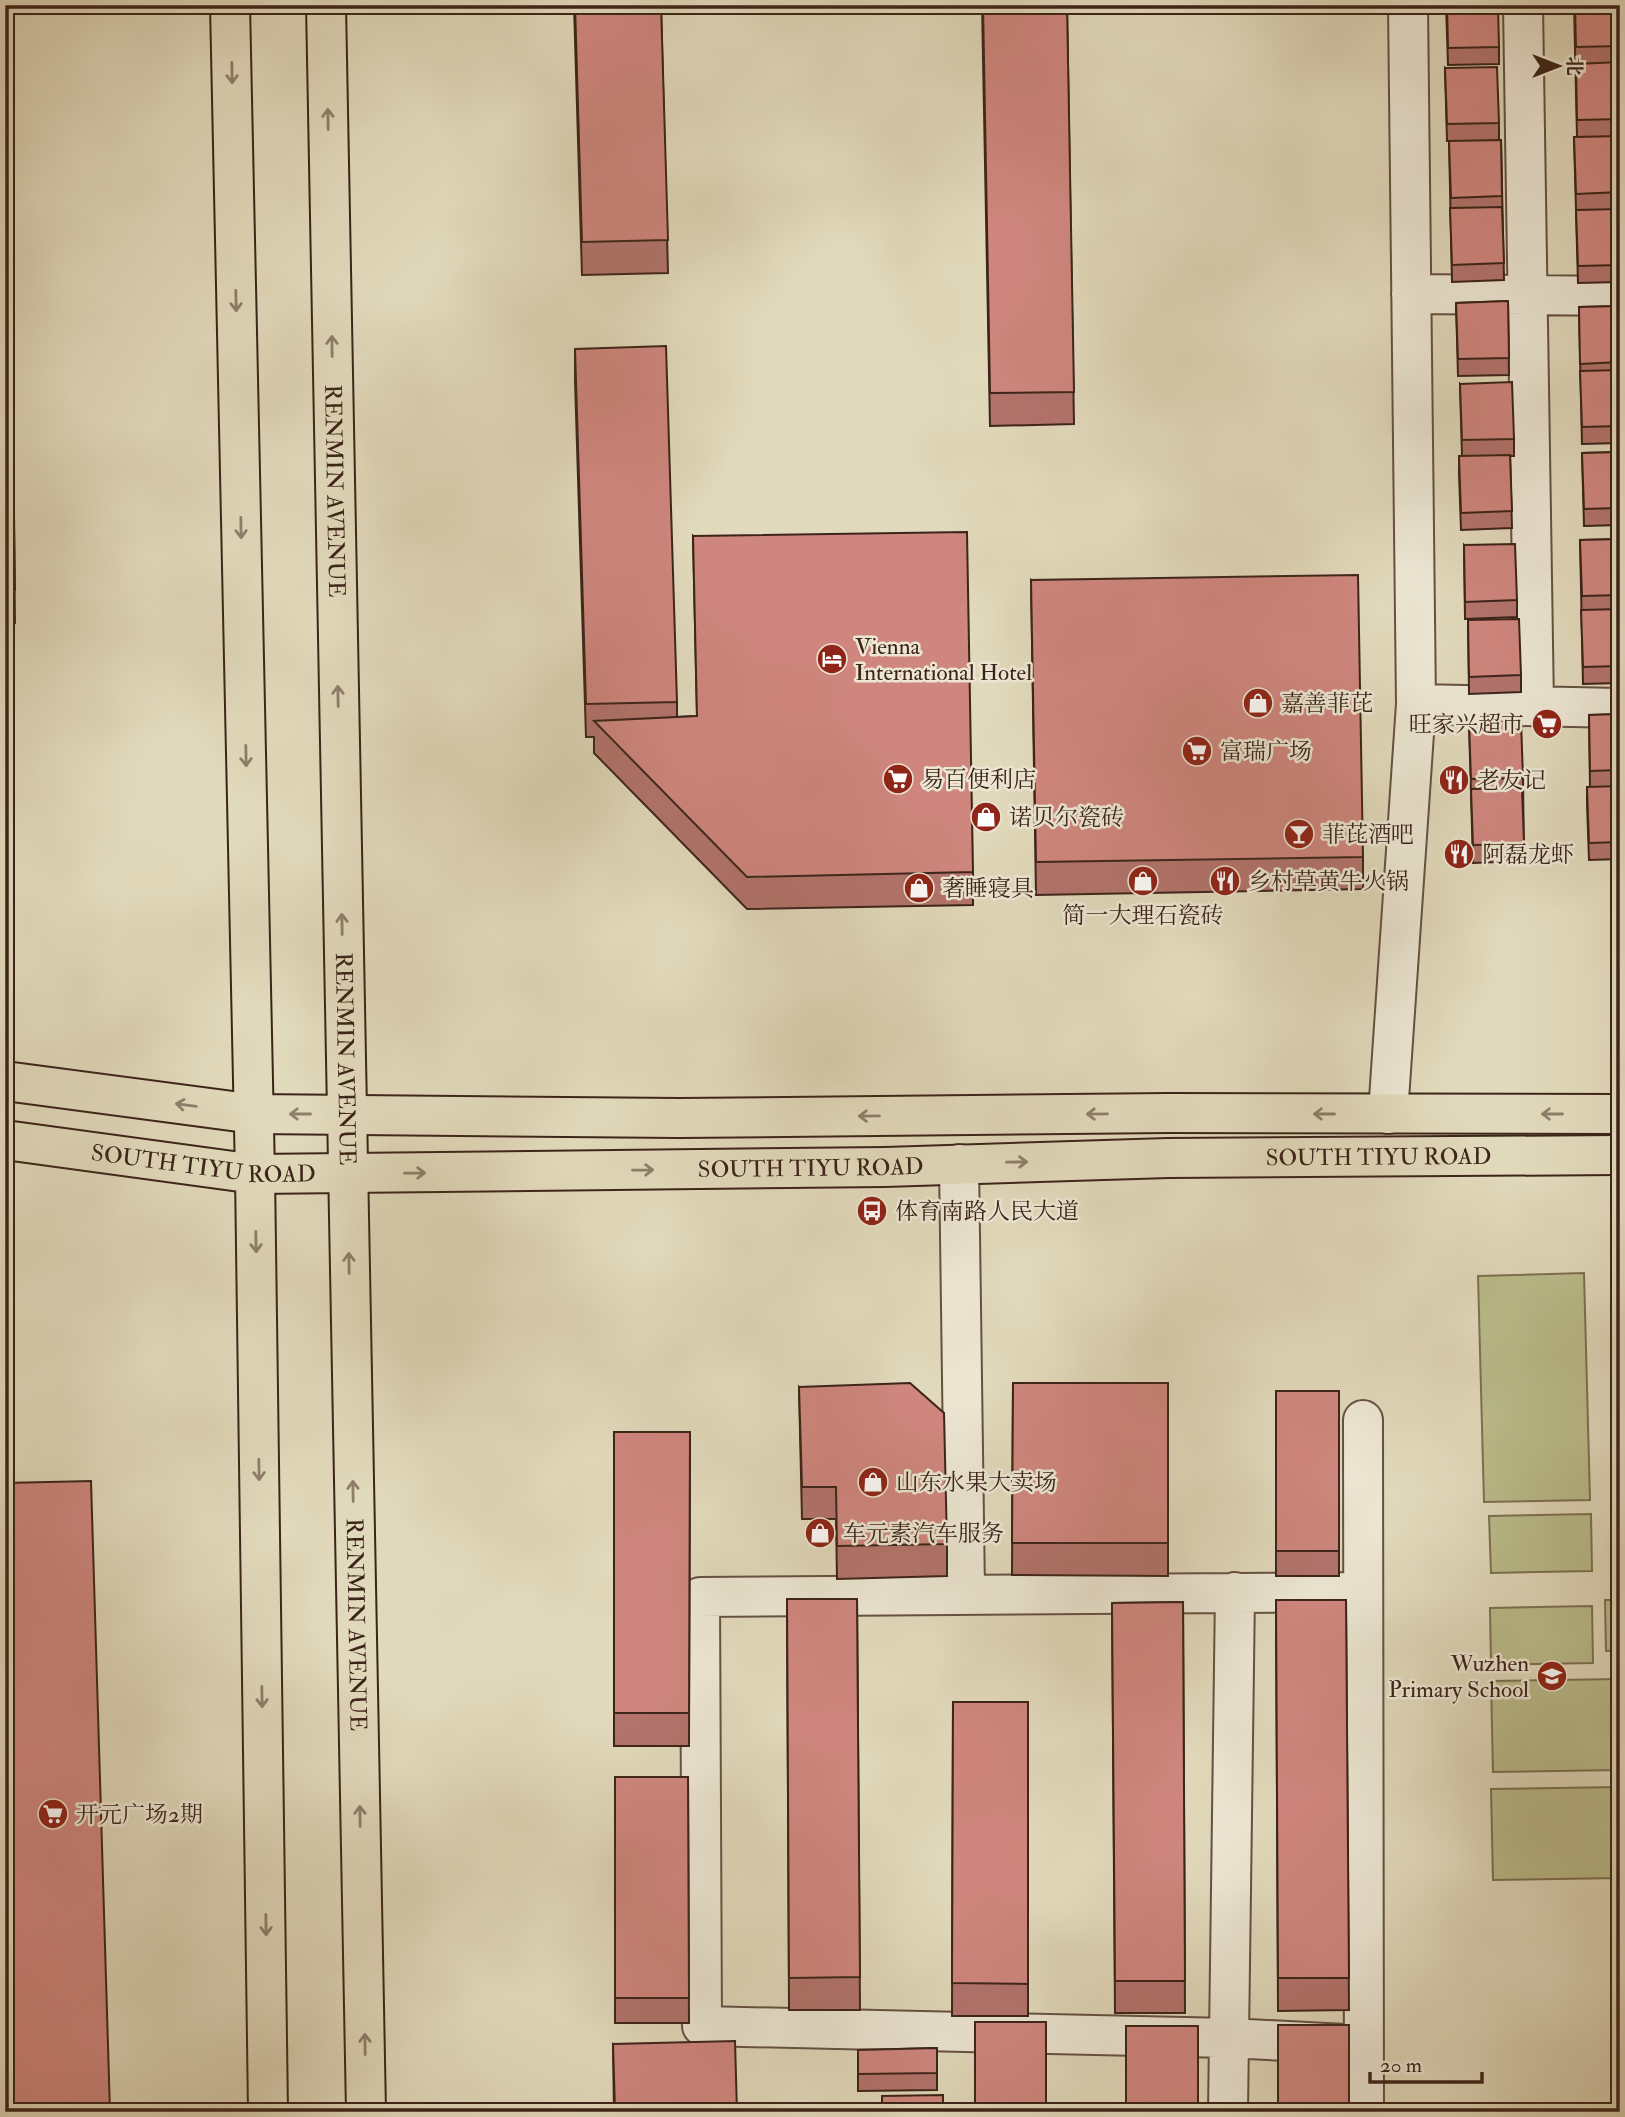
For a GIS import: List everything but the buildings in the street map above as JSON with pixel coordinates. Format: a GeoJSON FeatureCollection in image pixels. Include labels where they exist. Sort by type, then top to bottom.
{"type":"FeatureCollection","features":[{"type":"Feature","properties":{"kind":"main road"},"geometry":{"type":"LineString","coordinates":[[230,5],[254,1114],[268,2112]]}},
{"type":"Feature","properties":{"kind":"main road","name":"RENMIN AVENUE"},"geometry":{"type":"LineString","coordinates":[[326,5],[366,2112]]}},
{"type":"Feature","properties":{"kind":"main road","name":"SOUTH TIYU ROAD"},"geometry":{"type":"LineString","coordinates":[[5,1082],[254,1114],[679,1118],[1620,1114]]}},
{"type":"Feature","properties":{"kind":"main road","name":"SOUTH TIYU ROAD"},"geometry":{"type":"LineString","coordinates":[[5,1140],[255,1174],[959,1164],[1168,1158],[1620,1155]]}},
{"type":"Feature","properties":{"kind":"lane"},"geometry":{"type":"LineString","coordinates":[[1388,1114],[1416,704],[1408,5]]}},
{"type":"Feature","properties":{"kind":"lane"},"geometry":{"type":"LineString","coordinates":[[1523,5],[1534,706]]}},
{"type":"Feature","properties":{"kind":"lane"},"geometry":{"type":"LineString","coordinates":[[1411,294],[1620,296]]}},
{"type":"Feature","properties":{"kind":"lane"},"geometry":{"type":"LineString","coordinates":[[1416,704],[1620,708]]}},
{"type":"Feature","properties":{"kind":"lane"},"geometry":{"type":"LineString","coordinates":[[959,1164],[965,1594]]}},
{"type":"Feature","properties":{"kind":"lane"},"geometry":{"type":"LineString","coordinates":[[1363,1420],[1364,2112]]}},
{"type":"Feature","properties":{"kind":"lane"},"geometry":{"type":"LineString","coordinates":[[1228,2112],[1235,1592]]}},
{"type":"Feature","properties":{"kind":"lane"},"geometry":{"type":"LineString","coordinates":[[1363,1592],[700,1597],[702,2026],[1229,2038],[1364,2045]]}},
{"type":"Feature","properties":{"kind":"green space"},"geometry":{"type":"Polygon","coordinates":[[[5,314],[8,314],[10,396],[5,396],[5,314]]]}},
{"type":"Feature","properties":{"kind":"green space"},"geometry":{"type":"Polygon","coordinates":[[[1584,1273],[1590,1500],[1484,1502],[1478,1276],[1584,1273]]]}},
{"type":"Feature","properties":{"kind":"green space"},"geometry":{"type":"Polygon","coordinates":[[[1620,1398],[1620,1516],[1614,1486],[1611,1443],[1620,1398]]]}},
{"type":"Feature","properties":{"kind":"green space"},"geometry":{"type":"Polygon","coordinates":[[[1591,1514],[1592,1571],[1491,1573],[1489,1516],[1591,1514]]]}},
{"type":"Feature","properties":{"kind":"green space"},"geometry":{"type":"Polygon","coordinates":[[[1605,1600],[1620,1600],[1620,1650],[1606,1651],[1605,1600]]]}},
{"type":"Feature","properties":{"kind":"green space"},"geometry":{"type":"Polygon","coordinates":[[[1592,1606],[1593,1663],[1491,1665],[1490,1608],[1592,1606]]]}},
{"type":"Feature","properties":{"kind":"green space"},"geometry":{"type":"Polygon","coordinates":[[[1620,1679],[1620,1770],[1493,1772],[1491,1681],[1620,1679]]]}},
{"type":"Feature","properties":{"kind":"green space"},"geometry":{"type":"Polygon","coordinates":[[[1620,1787],[1620,1878],[1493,1880],[1491,1789],[1620,1787]]]}},
{"type":"Feature","properties":{"kind":"place","name":"Vienna International Hotel"},"geometry":{"type":"Point","coordinates":[832,659]}},
{"type":"Feature","properties":{"kind":"place","name":"嘉善菲芘"},"geometry":{"type":"Point","coordinates":[1258,703]}},
{"type":"Feature","properties":{"kind":"place","name":"旺家兴超市"},"geometry":{"type":"Point","coordinates":[1547,724]}},
{"type":"Feature","properties":{"kind":"place","name":"富瑞广场"},"geometry":{"type":"Point","coordinates":[1197,751]}},
{"type":"Feature","properties":{"kind":"place","name":"易百便利店"},"geometry":{"type":"Point","coordinates":[898,779]}},
{"type":"Feature","properties":{"kind":"place","name":"老友记"},"geometry":{"type":"Point","coordinates":[1454,780]}},
{"type":"Feature","properties":{"kind":"place","name":"诺贝尔瓷砖"},"geometry":{"type":"Point","coordinates":[986,817]}},
{"type":"Feature","properties":{"kind":"place","name":"菲芘酒吧"},"geometry":{"type":"Point","coordinates":[1299,834]}},
{"type":"Feature","properties":{"kind":"place","name":"阿磊龙虾"},"geometry":{"type":"Point","coordinates":[1459,854]}},
{"type":"Feature","properties":{"kind":"place","name":"简一大理石瓷砖"},"geometry":{"type":"Point","coordinates":[1143,881]}},
{"type":"Feature","properties":{"kind":"place","name":"乡村草黄牛火锅"},"geometry":{"type":"Point","coordinates":[1225,881]}},
{"type":"Feature","properties":{"kind":"place","name":"奢睡寝具"},"geometry":{"type":"Point","coordinates":[919,888]}},
{"type":"Feature","properties":{"kind":"place","name":"体育南路人民大道"},"geometry":{"type":"Point","coordinates":[872,1211]}},
{"type":"Feature","properties":{"kind":"place","name":"山东水果大卖场"},"geometry":{"type":"Point","coordinates":[873,1482]}},
{"type":"Feature","properties":{"kind":"place","name":"车元素汽车服务"},"geometry":{"type":"Point","coordinates":[820,1533]}},
{"type":"Feature","properties":{"kind":"place","name":"Wuzhen Primary School"},"geometry":{"type":"Point","coordinates":[1552,1676]}},
{"type":"Feature","properties":{"kind":"place","name":"开元广场2期"},"geometry":{"type":"Point","coordinates":[53,1814]}}]}
